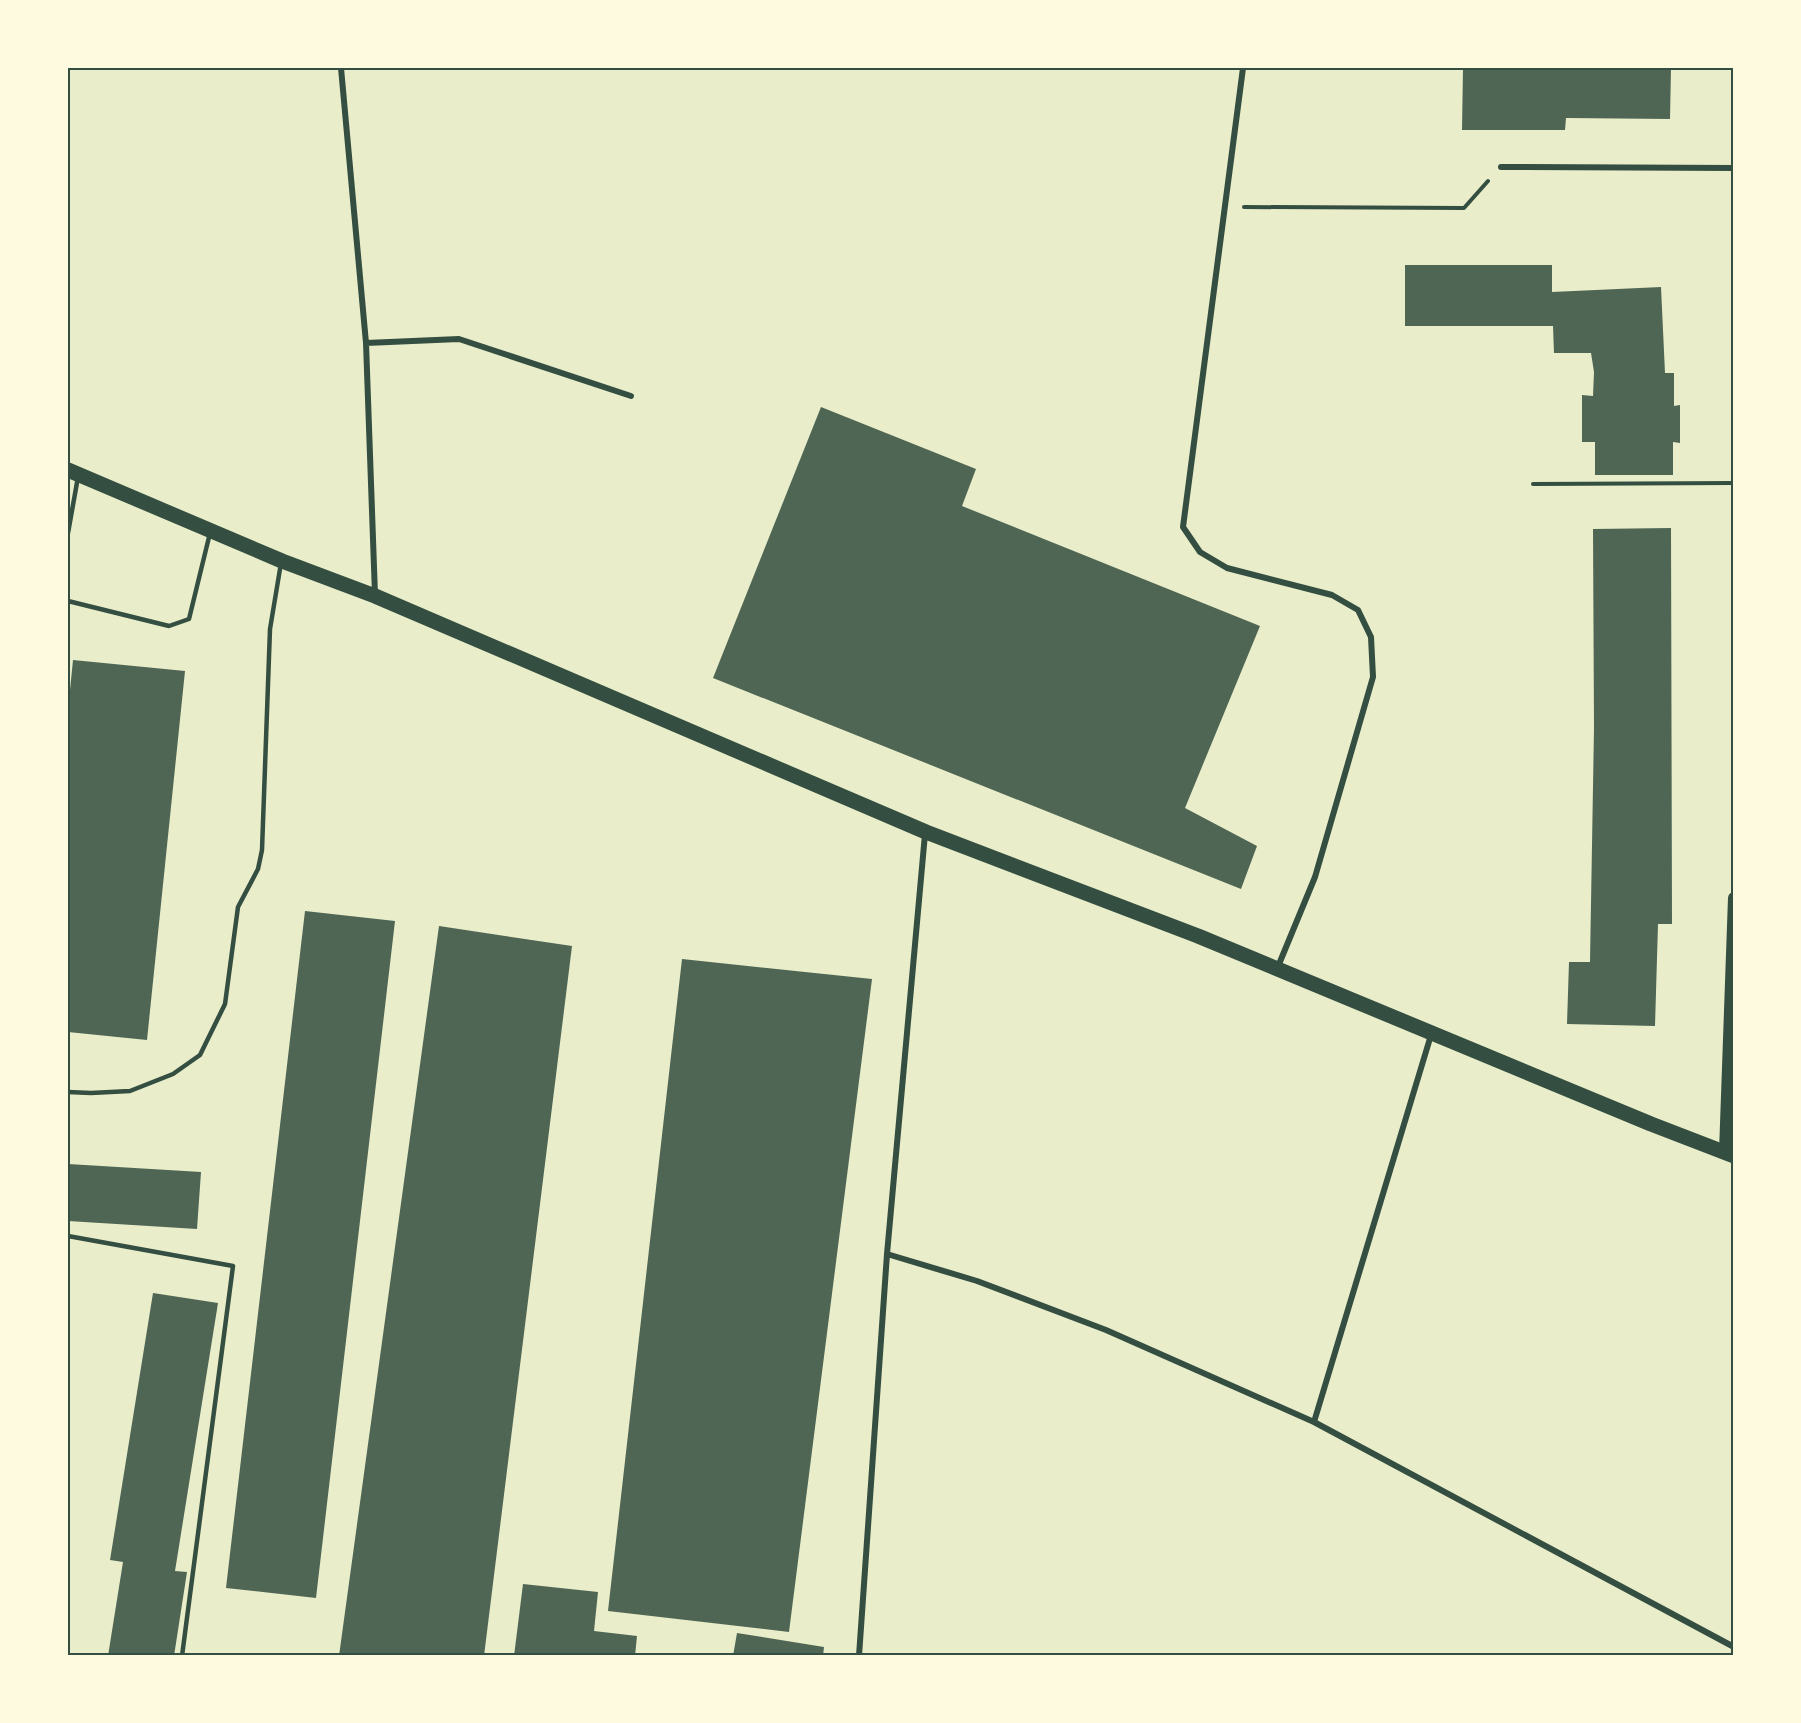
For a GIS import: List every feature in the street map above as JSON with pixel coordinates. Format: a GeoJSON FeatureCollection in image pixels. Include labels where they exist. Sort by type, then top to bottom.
{"type":"FeatureCollection","features":[{"type":"Feature","properties":{"kind":"main road"},"geometry":{"type":"LineString","coordinates":[[73,472],[282,561],[375,596],[926,832],[1198,936],[1729,1154],[1734,898]]}},
{"type":"Feature","properties":{"kind":"street"},"geometry":{"type":"LineString","coordinates":[[341,68],[366,343],[375,596]]}},
{"type":"Feature","properties":{"kind":"street"},"geometry":{"type":"LineString","coordinates":[[1243,68],[1183,527],[1200,552],[1227,568],[1332,595],[1358,610],[1371,637],[1373,677],[1315,877],[1277,970]]}},
{"type":"Feature","properties":{"kind":"street"},"geometry":{"type":"LineString","coordinates":[[1501,167],[1734,168]]}},
{"type":"Feature","properties":{"kind":"street"},"geometry":{"type":"LineString","coordinates":[[366,343],[459,339],[631,396]]}},
{"type":"Feature","properties":{"kind":"street"},"geometry":{"type":"LineString","coordinates":[[859,1656],[887,1254],[926,832]]}},
{"type":"Feature","properties":{"kind":"street"},"geometry":{"type":"LineString","coordinates":[[1314,1422],[1432,1034]]}},
{"type":"Feature","properties":{"kind":"street"},"geometry":{"type":"LineString","coordinates":[[887,1254],[977,1281],[1106,1330],[1314,1422],[1734,1647]]}},
{"type":"Feature","properties":{"kind":"lane"},"geometry":{"type":"LineString","coordinates":[[68,533],[73,472]]}},
{"type":"Feature","properties":{"kind":"lane"},"geometry":{"type":"LineString","coordinates":[[68,601],[169,626],[189,619],[210,531]]}},
{"type":"Feature","properties":{"kind":"lane"},"geometry":{"type":"LineString","coordinates":[[68,1092],[130,1091],[172,1074],[200,1055],[225,1004],[238,907],[258,869],[262,850],[270,629],[282,561]]}},
{"type":"Feature","properties":{"kind":"lane"},"geometry":{"type":"LineString","coordinates":[[68,1236],[232,1266],[182,1656]]}},
{"type":"Feature","properties":{"kind":"path"},"geometry":{"type":"LineString","coordinates":[[1224,207],[1464,208],[1501,167]]}},
{"type":"Feature","properties":{"kind":"path"},"geometry":{"type":"LineString","coordinates":[[1533,484],[1734,483]]}},
{"type":"Feature","properties":{"kind":"building"},"geometry":{"type":"Polygon","coordinates":[[[1463,68],[1671,68],[1670,119],[1566,118],[1565,130],[1462,130],[1463,68]]]}},
{"type":"Feature","properties":{"kind":"building"},"geometry":{"type":"Polygon","coordinates":[[[1405,265],[1552,265],[1552,292],[1661,287],[1665,373],[1674,373],[1674,406],[1680,405],[1680,443],[1673,442],[1673,475],[1595,475],[1595,442],[1582,442],[1582,395],[1593,396],[1594,372],[1591,353],[1554,353],[1553,326],[1405,326],[1405,265]]]}},
{"type":"Feature","properties":{"kind":"building"},"geometry":{"type":"Polygon","coordinates":[[[821,407],[976,469],[962,506],[1260,626],[1185,808],[1257,846],[1241,889],[713,678],[821,407]]]}},
{"type":"Feature","properties":{"kind":"building"},"geometry":{"type":"Polygon","coordinates":[[[1671,528],[1672,924],[1658,924],[1655,1026],[1567,1024],[1569,962],[1590,962],[1594,728],[1593,529],[1671,528]]]}},
{"type":"Feature","properties":{"kind":"building"},"geometry":{"type":"Polygon","coordinates":[[[73,660],[185,671],[147,1040],[68,1032],[68,710],[73,660]]]}},
{"type":"Feature","properties":{"kind":"building"},"geometry":{"type":"Polygon","coordinates":[[[305,911],[395,921],[316,1598],[226,1588],[305,911]]]}},
{"type":"Feature","properties":{"kind":"building"},"geometry":{"type":"Polygon","coordinates":[[[439,926],[572,946],[484,1656],[339,1656],[439,926]]]}},
{"type":"Feature","properties":{"kind":"building"},"geometry":{"type":"Polygon","coordinates":[[[682,959],[872,979],[789,1632],[608,1611],[682,959]]]}},
{"type":"Feature","properties":{"kind":"building"},"geometry":{"type":"Polygon","coordinates":[[[68,1164],[201,1172],[197,1229],[68,1221],[68,1164]]]}},
{"type":"Feature","properties":{"kind":"building"},"geometry":{"type":"Polygon","coordinates":[[[153,1293],[218,1303],[175,1571],[187,1572],[174,1656],[108,1656],[123,1562],[110,1560],[153,1293]]]}},
{"type":"Feature","properties":{"kind":"building"},"geometry":{"type":"Polygon","coordinates":[[[523,1584],[598,1592],[594,1631],[637,1636],[635,1656],[514,1656],[523,1584]]]}},
{"type":"Feature","properties":{"kind":"building"},"geometry":{"type":"Polygon","coordinates":[[[737,1633],[824,1647],[823,1656],[733,1656],[737,1633]]]}}]}
